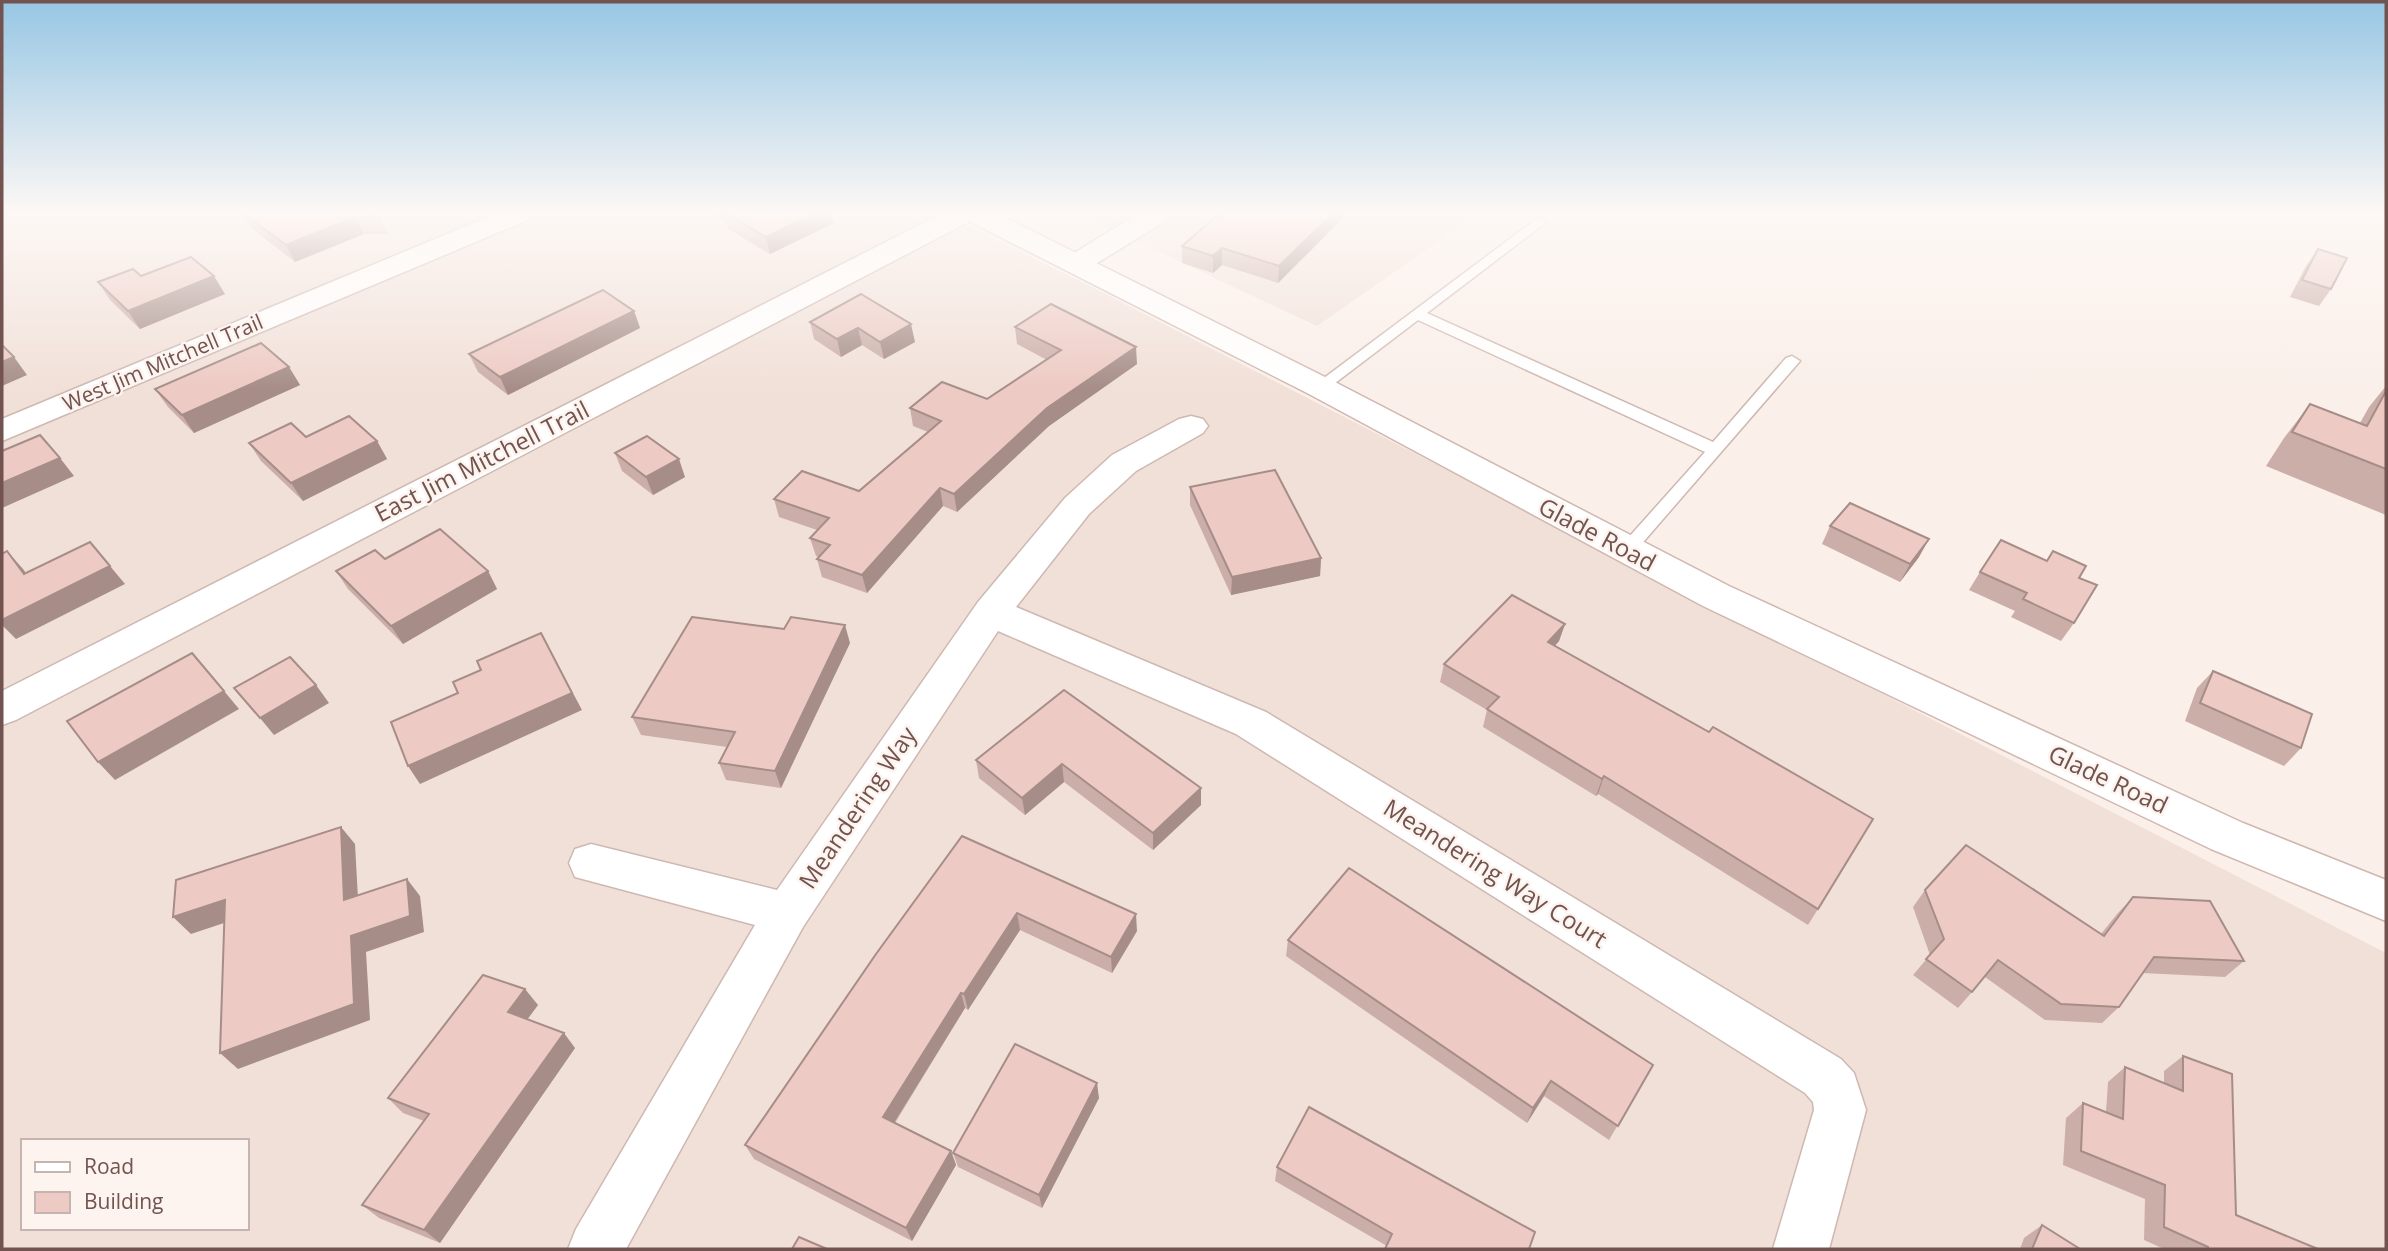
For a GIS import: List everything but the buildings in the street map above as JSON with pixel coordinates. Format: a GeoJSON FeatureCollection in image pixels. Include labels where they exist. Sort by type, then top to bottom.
{"type":"FeatureCollection","features":[{"type":"Feature","properties":{"kind":"street","name":"West Jim Mitchell Trail"},"geometry":{"type":"LineString","coordinates":[[2,431],[379,272]]}},
{"type":"Feature","properties":{"kind":"street","name":"East Jim Mitchell Trail"},"geometry":{"type":"LineString","coordinates":[[2,709],[849,272]]}},
{"type":"Feature","properties":{"kind":"street","name":"Glade Road"},"geometry":{"type":"LineString","coordinates":[[1093,272],[1320,387],[1626,551],[1716,596],[2227,836],[2386,901]]}},
{"type":"Feature","properties":{"kind":"street","name":"Meandering Way"},"geometry":{"type":"LineString","coordinates":[[596,1249],[787,913],[991,612],[1077,506],[1125,463],[1191,426]]}},
{"type":"Feature","properties":{"kind":"street","name":"Meandering Way Court"},"geometry":{"type":"LineString","coordinates":[[991,612],[1251,723],[1823,1076],[1836,1091],[1840,1110],[1801,1249]]}},
{"type":"Feature","properties":{"kind":"street","name":"Glade Road"},"geometry":{"type":"LineString","coordinates":[[2227,836],[2386,926]]}},
{"type":"Feature","properties":{"kind":"street"},"geometry":{"type":"LineString","coordinates":[[591,863],[787,913]]}},
{"type":"Feature","properties":{"kind":"lane"},"geometry":{"type":"LineString","coordinates":[[1320,387],[1472,272]]}},
{"type":"Feature","properties":{"kind":"lane"},"geometry":{"type":"LineString","coordinates":[[1417,314],[1716,450]]}},
{"type":"Feature","properties":{"kind":"lane"},"geometry":{"type":"LineString","coordinates":[[1626,551],[1792,361]]}},
{"type":"Feature","properties":{"kind":"shaded area"},"geometry":{"type":"Polygon","coordinates":[[[2,272],[1062,272],[2386,953],[2386,1249],[2,1249],[2,272]]]}},
{"type":"Feature","properties":{"kind":"shaded area"},"geometry":{"type":"Polygon","coordinates":[[[1203,272],[1394,272],[1317,326],[1203,272]]]}}]}
